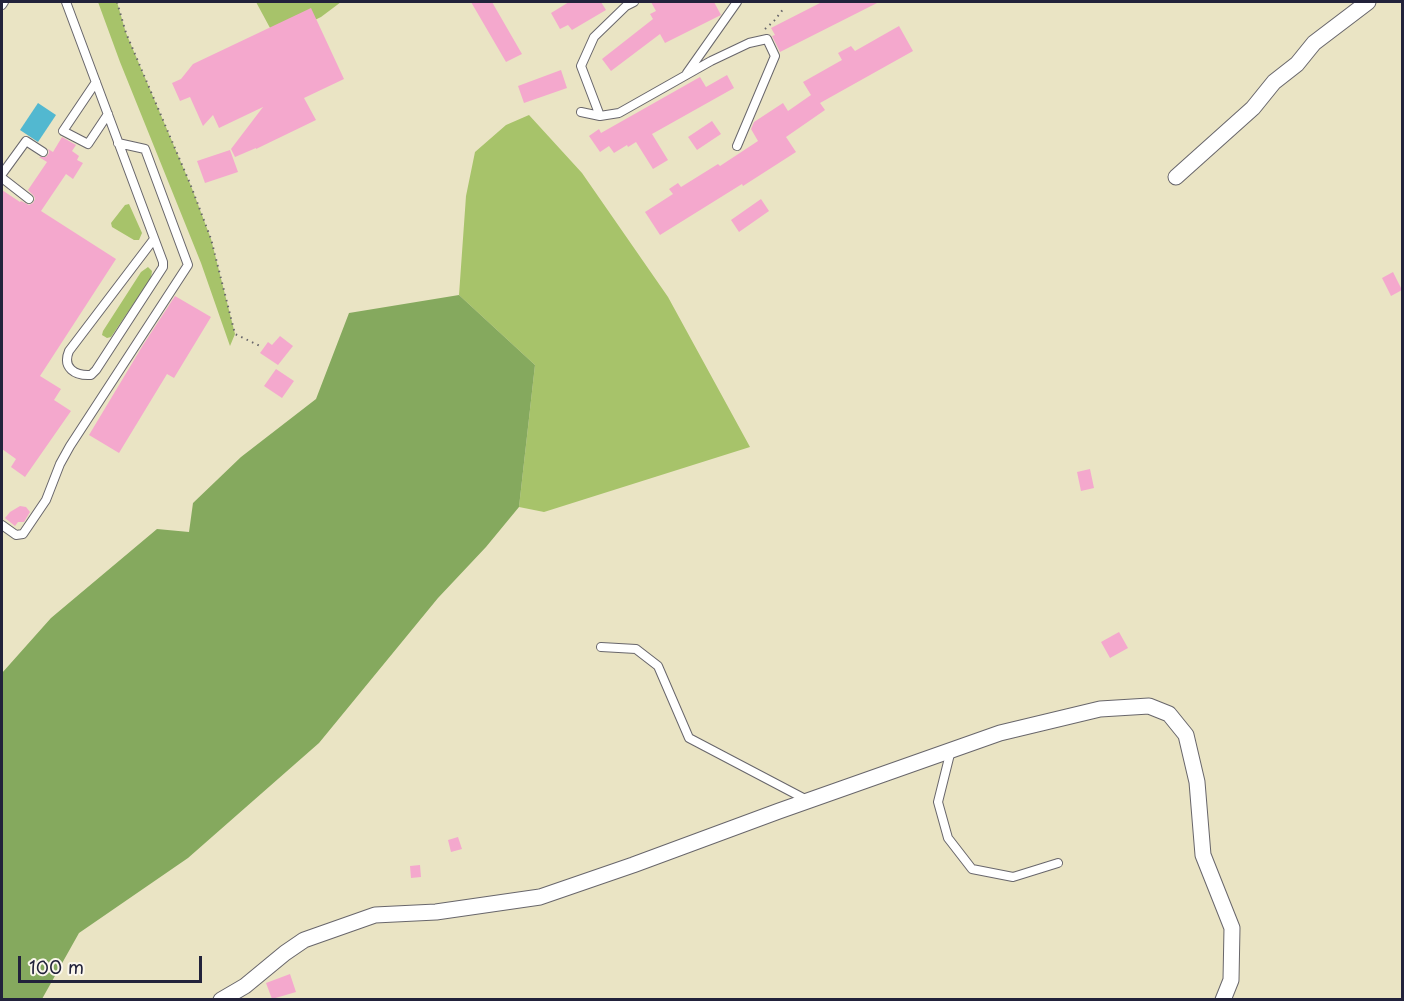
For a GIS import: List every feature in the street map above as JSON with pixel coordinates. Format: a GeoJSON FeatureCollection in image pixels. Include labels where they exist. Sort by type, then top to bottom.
{"type":"FeatureCollection","features":[{"type":"Feature","properties":{"kind":"street"},"geometry":{"type":"LineString","coordinates":[[1176,177],[1253,108],[1274,82],[1297,64],[1314,43],[1368,2]]}},
{"type":"Feature","properties":{"kind":"street"},"geometry":{"type":"LineString","coordinates":[[221,999],[245,986],[304,940],[375,915],[436,912],[540,897],[1000,733],[1100,709],[1149,706],[1169,714],[1186,735],[1197,782],[1203,855],[1232,928],[1232,980],[1223,999]]}},
{"type":"Feature","properties":{"kind":"lane"},"geometry":{"type":"LineString","coordinates":[[66,2],[163,262],[164,267],[96,370],[91,375],[79,375],[68,367],[66,359],[69,351],[154,238]]}},
{"type":"Feature","properties":{"kind":"lane"},"geometry":{"type":"LineString","coordinates":[[600,116],[581,66],[594,37],[626,6],[634,2]]}},
{"type":"Feature","properties":{"kind":"lane"},"geometry":{"type":"LineString","coordinates":[[684,76],[737,2]]}},
{"type":"Feature","properties":{"kind":"lane"},"geometry":{"type":"LineString","coordinates":[[581,112],[600,116],[619,113],[711,61],[749,43],[767,39],[775,56],[737,146]]}},
{"type":"Feature","properties":{"kind":"lane"},"geometry":{"type":"LineString","coordinates":[[96,82],[63,131],[88,144],[108,114]]}},
{"type":"Feature","properties":{"kind":"lane"},"geometry":{"type":"LineString","coordinates":[[29,199],[2,176],[26,141],[43,152]]}},
{"type":"Feature","properties":{"kind":"lane"},"geometry":{"type":"LineString","coordinates":[[2,525],[16,535],[23,534],[46,500],[60,464],[70,446],[188,265],[145,149],[118,143]]}},
{"type":"Feature","properties":{"kind":"lane"},"geometry":{"type":"LineString","coordinates":[[601,647],[636,649],[658,666],[689,738],[808,801]]}},
{"type":"Feature","properties":{"kind":"lane"},"geometry":{"type":"LineString","coordinates":[[951,750],[938,802],[948,838],[972,869],[1013,877],[1058,863]]}},
{"type":"Feature","properties":{"kind":"path"},"geometry":{"type":"LineString","coordinates":[[117,2],[126,33],[211,239],[235,334],[260,346]]}},
{"type":"Feature","properties":{"kind":"path"},"geometry":{"type":"LineString","coordinates":[[766,28],[784,8]]}},
{"type":"Feature","properties":{"kind":"green space"},"geometry":{"type":"Polygon","coordinates":[[[98,2],[117,2],[126,33],[191,186],[211,239],[235,334],[230,346],[201,263],[98,2]]]}},
{"type":"Feature","properties":{"kind":"green space"},"geometry":{"type":"Polygon","coordinates":[[[256,2],[341,2],[321,17],[276,39],[256,2]]]}},
{"type":"Feature","properties":{"kind":"green space"},"geometry":{"type":"Polygon","coordinates":[[[529,115],[582,173],[668,297],[750,447],[544,512],[519,507],[535,365],[459,295],[466,196],[475,152],[506,125],[529,115]]]}},
{"type":"Feature","properties":{"kind":"green space"},"geometry":{"type":"Polygon","coordinates":[[[129,204],[142,233],[139,240],[134,240],[112,227],[111,223],[125,205],[129,204]]]}},
{"type":"Feature","properties":{"kind":"green space"},"geometry":{"type":"Polygon","coordinates":[[[148,267],[152,271],[151,278],[111,337],[107,338],[102,335],[141,272],[148,267]]]}},
{"type":"Feature","properties":{"kind":"green space"},"geometry":{"type":"Polygon","coordinates":[[[459,295],[535,365],[519,507],[486,547],[438,598],[319,743],[188,858],[79,933],[42,999],[2,999],[2,673],[51,618],[157,529],[189,532],[193,503],[241,457],[316,399],[349,313],[459,295]]]}},
{"type":"Feature","properties":{"kind":"water"},"geometry":{"type":"Polygon","coordinates":[[[38,103],[56,115],[38,142],[20,130],[38,103]]]}},
{"type":"Feature","properties":{"kind":"building"},"geometry":{"type":"Polygon","coordinates":[[[471,2],[492,2],[522,54],[506,62],[471,2]]]}},
{"type":"Feature","properties":{"kind":"building"},"geometry":{"type":"Polygon","coordinates":[[[569,2],[601,2],[606,10],[572,30],[568,25],[560,29],[551,13],[569,2]]]}},
{"type":"Feature","properties":{"kind":"building"},"geometry":{"type":"Polygon","coordinates":[[[651,2],[714,2],[721,15],[665,43],[660,34],[611,71],[602,59],[653,19],[650,14],[656,11],[651,2]]]}},
{"type":"Feature","properties":{"kind":"building"},"geometry":{"type":"Polygon","coordinates":[[[822,2],[879,2],[780,52],[772,36],[775,35],[771,28],[822,2]]]}},
{"type":"Feature","properties":{"kind":"building"},"geometry":{"type":"Polygon","coordinates":[[[311,8],[344,79],[304,98],[316,120],[235,157],[231,149],[263,107],[219,128],[213,115],[203,126],[190,97],[180,101],[172,83],[181,79],[193,64],[311,8]]]}},
{"type":"Feature","properties":{"kind":"building"},"geometry":{"type":"Polygon","coordinates":[[[899,26],[913,51],[820,103],[825,110],[786,137],[796,152],[660,235],[645,212],[673,194],[669,189],[678,183],[681,187],[718,164],[720,166],[758,141],[751,129],[754,122],[783,103],[788,111],[811,95],[803,82],[842,60],[838,53],[851,46],[855,51],[899,26]]]}},
{"type":"Feature","properties":{"kind":"building"},"geometry":{"type":"Polygon","coordinates":[[[561,70],[567,88],[524,103],[518,86],[561,70]]]}},
{"type":"Feature","properties":{"kind":"building"},"geometry":{"type":"Polygon","coordinates":[[[727,75],[734,88],[652,134],[668,160],[653,169],[636,142],[614,153],[609,146],[600,152],[589,136],[599,129],[601,133],[700,77],[706,87],[727,75]]]}},
{"type":"Feature","properties":{"kind":"building"},"geometry":{"type":"Polygon","coordinates":[[[712,121],[721,134],[697,150],[688,137],[712,121]]]}},
{"type":"Feature","properties":{"kind":"building"},"geometry":{"type":"Polygon","coordinates":[[[62,137],[76,145],[72,151],[79,156],[77,160],[83,163],[73,179],[66,174],[41,211],[116,259],[40,376],[61,389],[54,400],[71,411],[25,477],[11,467],[16,459],[2,449],[2,190],[20,202],[29,205],[33,203],[34,196],[28,190],[47,162],[39,157],[46,157],[49,153],[48,149],[53,152],[62,137]]]}},
{"type":"Feature","properties":{"kind":"building"},"geometry":{"type":"Polygon","coordinates":[[[230,150],[238,172],[205,183],[197,161],[230,150]]]}},
{"type":"Feature","properties":{"kind":"building"},"geometry":{"type":"Polygon","coordinates":[[[761,199],[769,211],[739,232],[731,220],[761,199]]]}},
{"type":"Feature","properties":{"kind":"building"},"geometry":{"type":"Polygon","coordinates":[[[1393,272],[1402,290],[1391,296],[1382,278],[1393,272]]]}},
{"type":"Feature","properties":{"kind":"building"},"geometry":{"type":"Polygon","coordinates":[[[175,296],[211,317],[174,378],[167,374],[119,453],[89,435],[175,296]]]}},
{"type":"Feature","properties":{"kind":"building"},"geometry":{"type":"Polygon","coordinates":[[[280,336],[293,346],[278,365],[260,353],[268,342],[272,345],[280,336]]]}},
{"type":"Feature","properties":{"kind":"building"},"geometry":{"type":"Polygon","coordinates":[[[276,369],[294,381],[282,398],[264,386],[276,369]]]}},
{"type":"Feature","properties":{"kind":"building"},"geometry":{"type":"Polygon","coordinates":[[[1090,469],[1094,488],[1081,491],[1077,472],[1090,469]]]}},
{"type":"Feature","properties":{"kind":"building"},"geometry":{"type":"Polygon","coordinates":[[[20,506],[26,507],[30,512],[24,522],[18,522],[15,526],[5,518],[20,506]]]}},
{"type":"Feature","properties":{"kind":"building"},"geometry":{"type":"Polygon","coordinates":[[[1119,632],[1128,648],[1110,658],[1101,642],[1119,632]]]}},
{"type":"Feature","properties":{"kind":"building"},"geometry":{"type":"Polygon","coordinates":[[[458,837],[462,849],[451,852],[448,840],[458,837]]]}},
{"type":"Feature","properties":{"kind":"building"},"geometry":{"type":"Polygon","coordinates":[[[420,865],[421,877],[411,878],[410,866],[420,865]]]}},
{"type":"Feature","properties":{"kind":"building"},"geometry":{"type":"Polygon","coordinates":[[[290,974],[296,992],[272,999],[266,983],[290,974]]]}}]}
